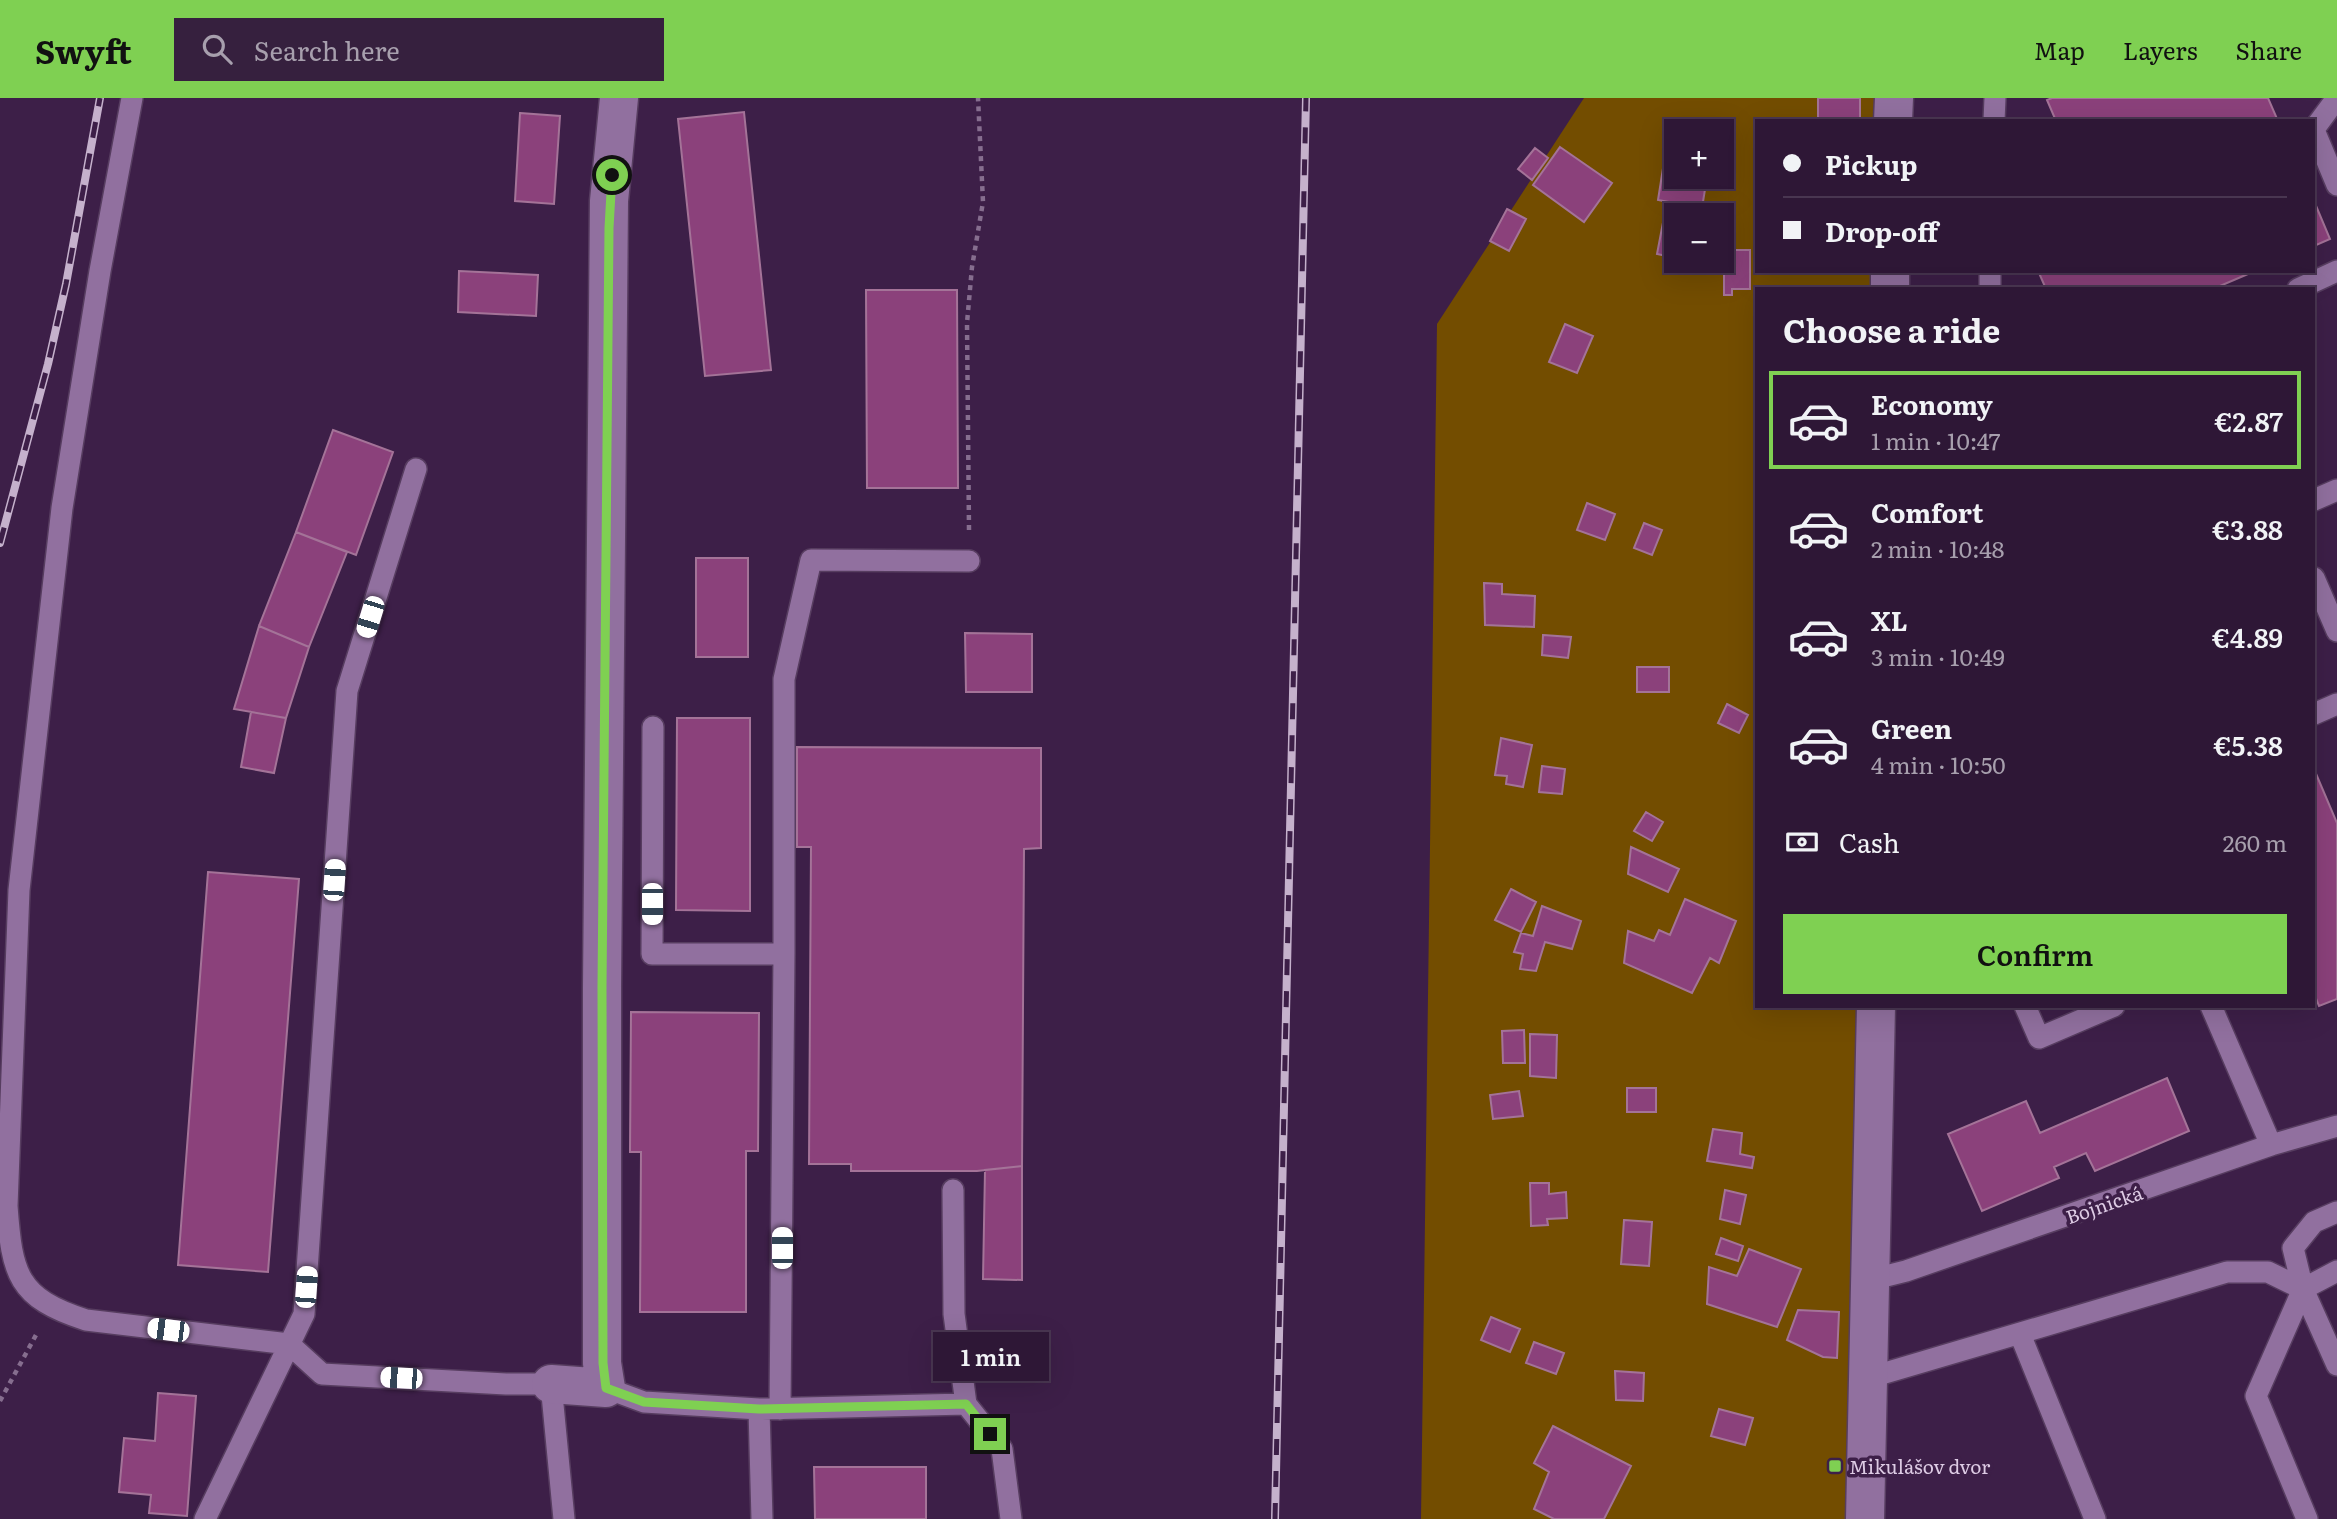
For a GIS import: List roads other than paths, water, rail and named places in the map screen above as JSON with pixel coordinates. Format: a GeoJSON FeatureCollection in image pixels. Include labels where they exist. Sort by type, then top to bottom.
{"type":"FeatureCollection","features":[{"type":"Feature","properties":{"kind":"street"},"geometry":{"type":"LineString","coordinates":[[551,1384],[606,1388],[603,1363],[602,987],[609,242],[619,98]]}},
{"type":"Feature","properties":{"kind":"street"},"geometry":{"type":"LineString","coordinates":[[1893,119],[1894,98]]}},
{"type":"Feature","properties":{"kind":"street"},"geometry":{"type":"LineString","coordinates":[[1865,1519],[1876,1008]]}},
{"type":"Feature","properties":{"kind":"lane"},"geometry":{"type":"LineString","coordinates":[[132,98],[100,271],[62,508],[19,890],[8,1220],[10,1248],[20,1276],[31,1293],[57,1311],[86,1320],[289,1344],[322,1374],[551,1384],[564,1519]]}},
{"type":"Feature","properties":{"kind":"lane"},"geometry":{"type":"LineString","coordinates":[[1994,119],[1995,98]]}},
{"type":"Feature","properties":{"kind":"lane"},"geometry":{"type":"LineString","coordinates":[[2315,129],[2337,98]]}},
{"type":"Feature","properties":{"kind":"lane"},"geometry":{"type":"LineString","coordinates":[[2315,132],[2337,185]]}},
{"type":"Feature","properties":{"kind":"lane"},"geometry":{"type":"LineString","coordinates":[[2302,287],[2337,271]]}},
{"type":"Feature","properties":{"kind":"lane"},"geometry":{"type":"LineString","coordinates":[[205,1519],[304,1314],[347,691],[416,469]]}},
{"type":"Feature","properties":{"kind":"lane"},"geometry":{"type":"LineString","coordinates":[[2315,500],[2337,490]]}},
{"type":"Feature","properties":{"kind":"lane"},"geometry":{"type":"LineString","coordinates":[[780,1409],[784,679],[811,560],[969,561]]}},
{"type":"Feature","properties":{"kind":"lane"},"geometry":{"type":"LineString","coordinates":[[2315,580],[2337,631]]}},
{"type":"Feature","properties":{"kind":"lane"},"geometry":{"type":"LineString","coordinates":[[2315,714],[2337,704]]}},
{"type":"Feature","properties":{"kind":"lane"},"geometry":{"type":"LineString","coordinates":[[653,727],[652,954],[784,954]]}},
{"type":"Feature","properties":{"kind":"lane"},"geometry":{"type":"LineString","coordinates":[[2026,1008],[2039,1038],[2109,1008]]}},
{"type":"Feature","properties":{"kind":"lane"},"geometry":{"type":"LineString","coordinates":[[2212,1008],[2272,1146]]}},
{"type":"Feature","properties":{"kind":"lane","name":"Bojnická"},"geometry":{"type":"LineString","coordinates":[[1870,1280],[1906,1271],[2337,1126]]}},
{"type":"Feature","properties":{"kind":"lane"},"geometry":{"type":"LineString","coordinates":[[953,1190],[954,1314],[966,1404],[1002,1449],[1011,1519]]}},
{"type":"Feature","properties":{"kind":"lane"},"geometry":{"type":"LineString","coordinates":[[2337,1212],[2314,1222],[2293,1248],[2303,1289],[2337,1365]]}},
{"type":"Feature","properties":{"kind":"lane"},"geometry":{"type":"LineString","coordinates":[[2306,1519],[2256,1396],[2303,1289],[2337,1271]]}},
{"type":"Feature","properties":{"kind":"lane"},"geometry":{"type":"LineString","coordinates":[[1868,1378],[2227,1272],[2268,1272],[2303,1289]]}},
{"type":"Feature","properties":{"kind":"lane"},"geometry":{"type":"LineString","coordinates":[[2020,1334],[2095,1519]]}},
{"type":"Feature","properties":{"kind":"lane"},"geometry":{"type":"LineString","coordinates":[[606,1388],[644,1402],[759,1409],[966,1404]]}},
{"type":"Feature","properties":{"kind":"lane"},"geometry":{"type":"LineString","coordinates":[[759,1409],[762,1519]]}},
{"type":"Feature","properties":{"kind":"railway"},"geometry":{"type":"LineString","coordinates":[[0,543],[48,364],[66,284],[100,98]]}},
{"type":"Feature","properties":{"kind":"railway"},"geometry":{"type":"LineString","coordinates":[[1275,1519],[1306,98]]}},
{"type":"Feature","properties":{"kind":"place","name":"Mikulášov dvor"},"geometry":{"type":"Point","coordinates":[1835,1466]}}]}
